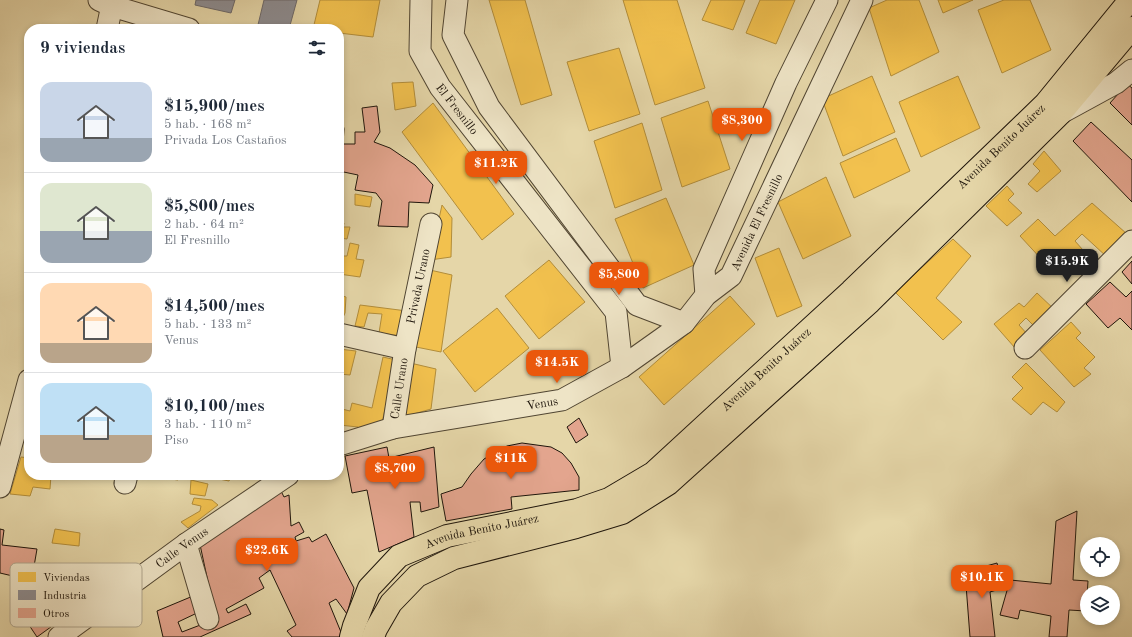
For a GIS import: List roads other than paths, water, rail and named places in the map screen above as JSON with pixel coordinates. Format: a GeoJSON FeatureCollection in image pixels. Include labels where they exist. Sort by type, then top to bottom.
{"type":"FeatureCollection","features":[{"type":"Feature","properties":{"kind":"main road","name":"Avenida Benito Juárez"},"geometry":{"type":"LineString","coordinates":[[351,637],[369,588],[399,556],[447,536],[577,510],[610,499],[653,473],[851,291],[1045,104],[1130,0]]}},
{"type":"Feature","properties":{"kind":"main road","name":"Avenida Benito Juárez"},"geometry":{"type":"LineString","coordinates":[[373,637],[391,603],[417,576],[454,558],[576,527],[622,513],[668,484],[870,302],[1060,114],[1132,28]]}},
{"type":"Feature","properties":{"kind":"street","name":"El Fresnillo"},"geometry":{"type":"LineString","coordinates":[[421,0],[420,51],[440,87],[616,312],[622,367]]}},
{"type":"Feature","properties":{"kind":"street"},"geometry":{"type":"LineString","coordinates":[[457,0],[453,35],[489,107],[637,305],[684,323]]}},
{"type":"Feature","properties":{"kind":"street"},"geometry":{"type":"LineString","coordinates":[[706,295],[704,269],[786,83],[827,0]]}},
{"type":"Feature","properties":{"kind":"street","name":"Avenida El Fresnillo"},"geometry":{"type":"LineString","coordinates":[[706,295],[731,276],[862,0]]}},
{"type":"Feature","properties":{"kind":"street"},"geometry":{"type":"LineString","coordinates":[[107,24],[108,2],[174,24]]}},
{"type":"Feature","properties":{"kind":"street"},"geometry":{"type":"LineString","coordinates":[[1060,114],[1116,83],[1132,70]]}},
{"type":"Feature","properties":{"kind":"street","name":"Privada Urano"},"geometry":{"type":"LineString","coordinates":[[405,349],[431,224]]}},
{"type":"Feature","properties":{"kind":"street"},"geometry":{"type":"LineString","coordinates":[[1025,348],[1132,241]]}},
{"type":"Feature","properties":{"kind":"street","name":"Venus"},"geometry":{"type":"LineString","coordinates":[[393,428],[562,400],[622,367],[684,323],[706,295]]}},
{"type":"Feature","properties":{"kind":"street"},"geometry":{"type":"LineString","coordinates":[[616,316],[637,305]]}},
{"type":"Feature","properties":{"kind":"street"},"geometry":{"type":"LineString","coordinates":[[344,335],[405,349]]}},
{"type":"Feature","properties":{"kind":"street","name":"Calle Urano"},"geometry":{"type":"LineString","coordinates":[[393,428],[405,349]]}},
{"type":"Feature","properties":{"kind":"street"},"geometry":{"type":"LineString","coordinates":[[0,487],[24,398]]}},
{"type":"Feature","properties":{"kind":"street"},"geometry":{"type":"LineString","coordinates":[[344,443],[393,428]]}},
{"type":"Feature","properties":{"kind":"street","name":"Calle Venus"},"geometry":{"type":"LineString","coordinates":[[142,576],[265,483]]}},
{"type":"Feature","properties":{"kind":"street"},"geometry":{"type":"LineString","coordinates":[[186,544],[208,619]]}},
{"type":"Feature","properties":{"kind":"street","name":"Calle Venus"},"geometry":{"type":"LineString","coordinates":[[59,637],[73,627]]}}]}
